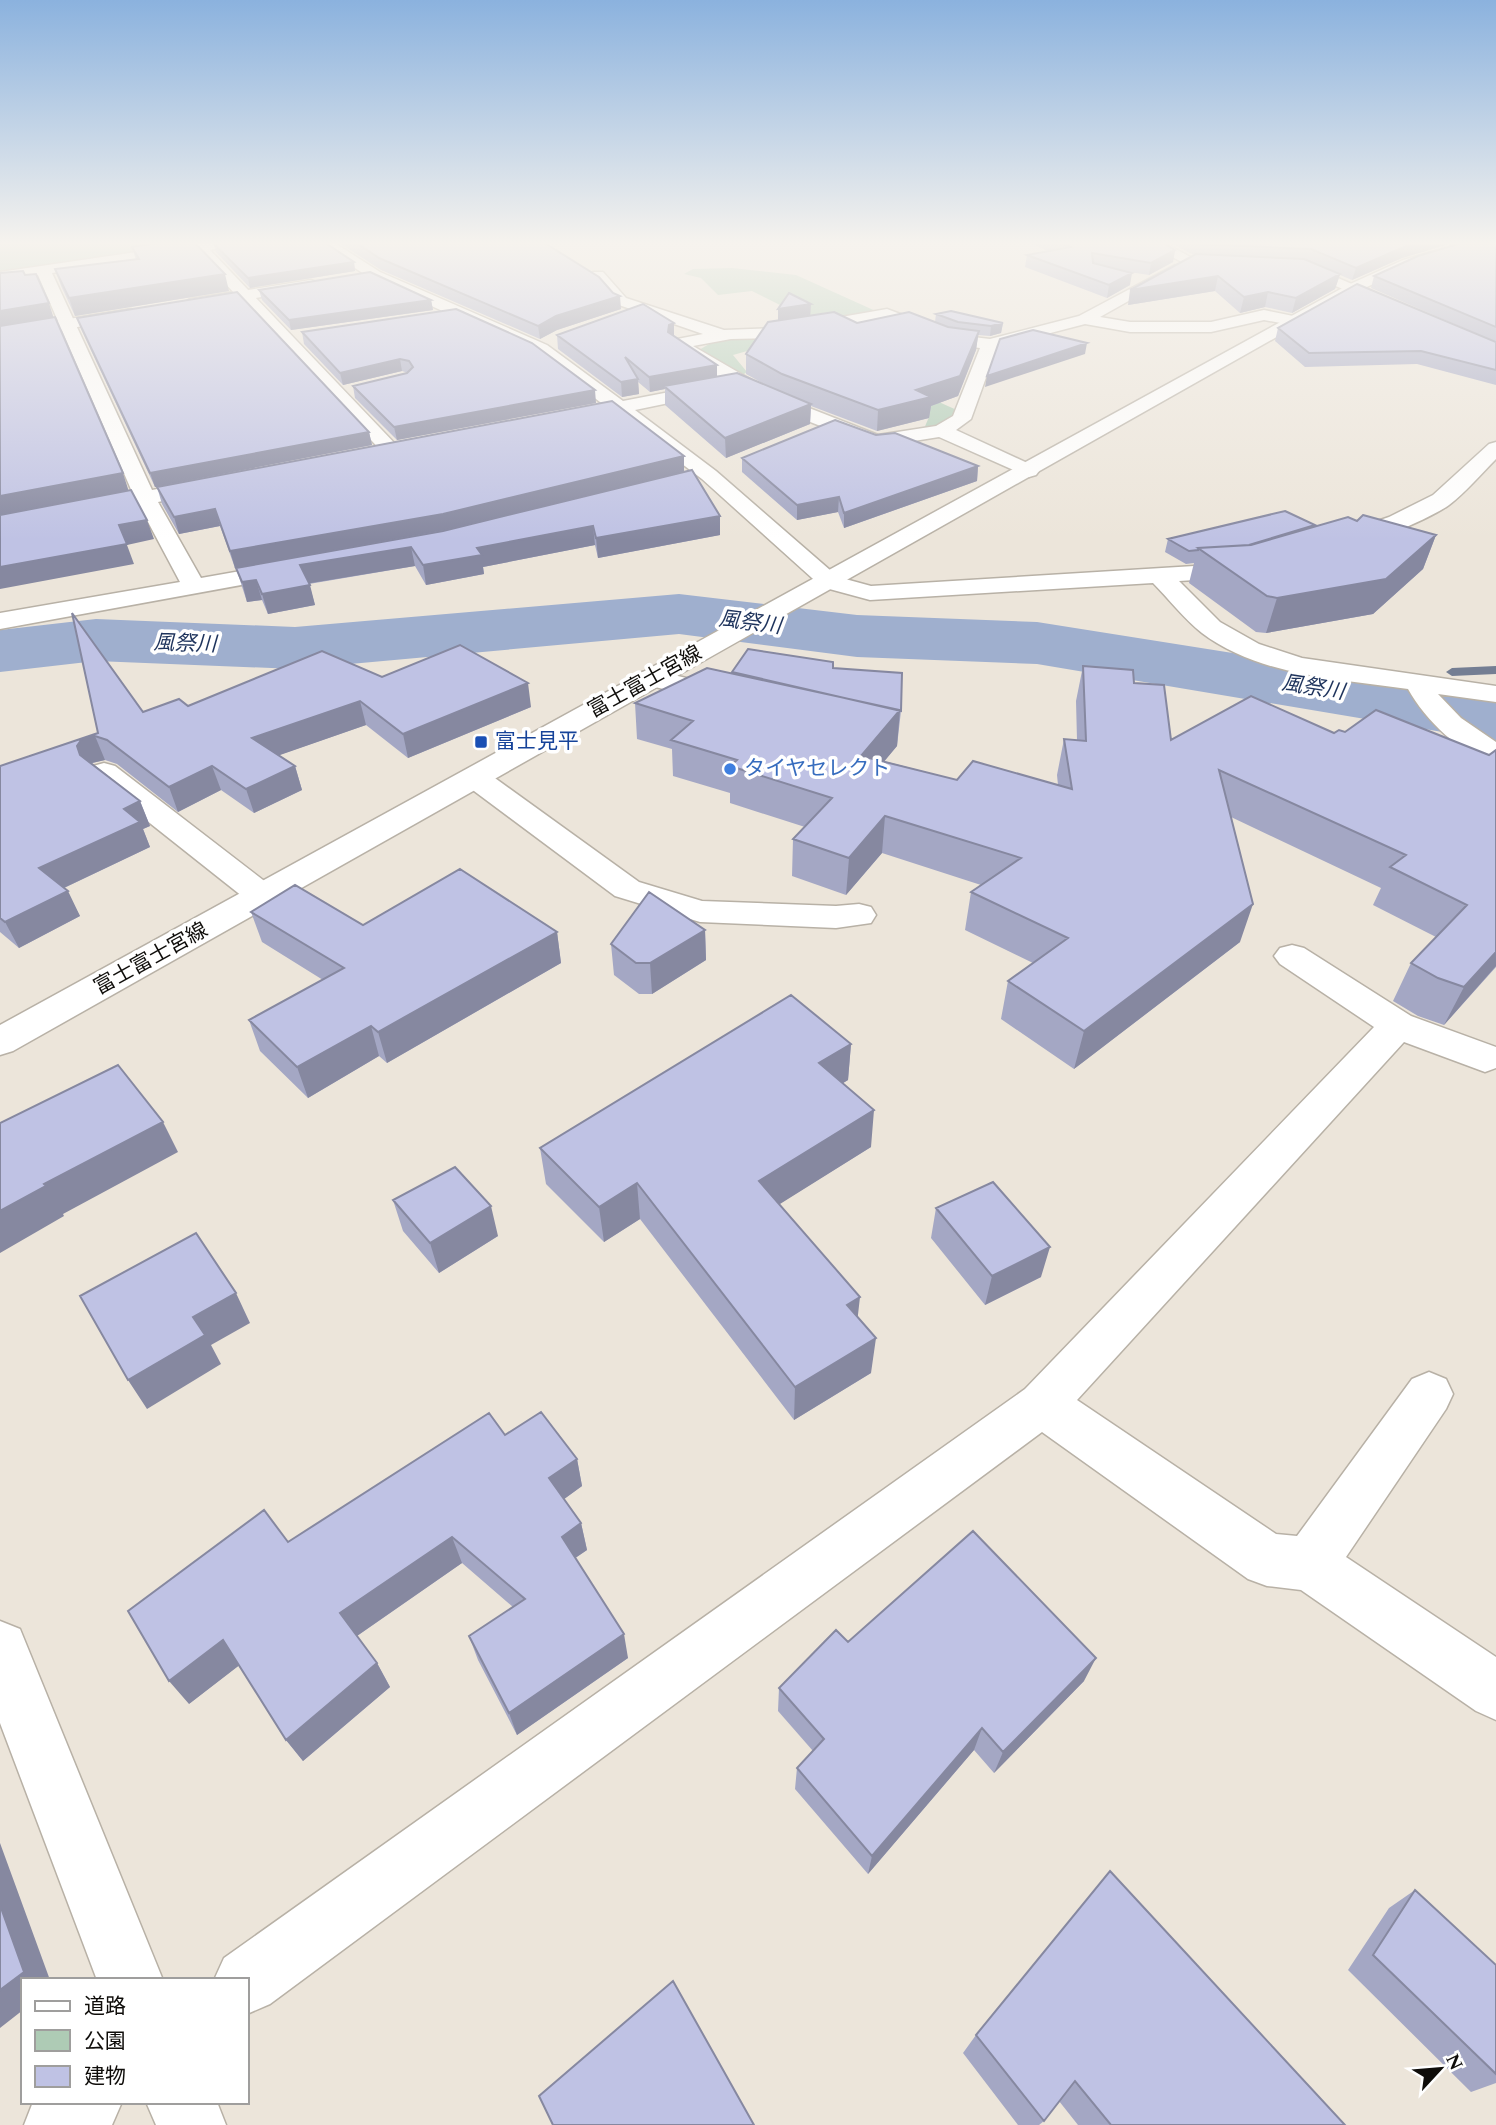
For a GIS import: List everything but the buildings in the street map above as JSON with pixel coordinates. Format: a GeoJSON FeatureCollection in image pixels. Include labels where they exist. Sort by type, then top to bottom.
{"type":"FeatureCollection","features":[{"type":"Feature","properties":{"kind":"street"},"geometry":{"type":"LineString","coordinates":[[77,341],[145,497],[194,586]]}},
{"type":"Feature","properties":{"kind":"street"},"geometry":{"type":"LineString","coordinates":[[287,341],[392,451]]}},
{"type":"Feature","properties":{"kind":"street"},"geometry":{"type":"LineString","coordinates":[[534,341],[547,346],[619,408],[720,470],[830,582],[870,593],[1241,570],[1264,564]]}},
{"type":"Feature","properties":{"kind":"street"},"geometry":{"type":"LineString","coordinates":[[692,341],[678,344],[774,401],[837,423],[876,441],[941,431],[961,419],[990,344]]}},
{"type":"Feature","properties":{"kind":"street"},"geometry":{"type":"LineString","coordinates":[[964,341],[990,344],[1001,341]]}},
{"type":"Feature","properties":{"kind":"street","name":"富士富士宮線"},"geometry":{"type":"LineString","coordinates":[[0,1042],[1261,341]]}},
{"type":"Feature","properties":{"kind":"street"},"geometry":{"type":"LineString","coordinates":[[579,416],[740,383]]}},
{"type":"Feature","properties":{"kind":"street"},"geometry":{"type":"LineString","coordinates":[[336,395],[363,388]]}},
{"type":"Feature","properties":{"kind":"street"},"geometry":{"type":"LineString","coordinates":[[799,437],[837,423]]}},
{"type":"Feature","properties":{"kind":"street"},"geometry":{"type":"LineString","coordinates":[[941,431],[1029,471]]}},
{"type":"Feature","properties":{"kind":"street"},"geometry":{"type":"LineString","coordinates":[[364,456],[418,446]]}},
{"type":"Feature","properties":{"kind":"street"},"geometry":{"type":"LineString","coordinates":[[1324,546],[1397,522],[1441,500],[1496,448]]}},
{"type":"Feature","properties":{"kind":"street"},"geometry":{"type":"LineString","coordinates":[[684,481],[720,470]]}},
{"type":"Feature","properties":{"kind":"street"},"geometry":{"type":"LineString","coordinates":[[0,526],[227,482]]}},
{"type":"Feature","properties":{"kind":"street"},"geometry":{"type":"LineString","coordinates":[[0,621],[313,565]]}},
{"type":"Feature","properties":{"kind":"street"},"geometry":{"type":"LineString","coordinates":[[1159,575],[1211,628],[1250,650],[1299,665],[1496,694]]}},
{"type":"Feature","properties":{"kind":"street"},"geometry":{"type":"LineString","coordinates":[[652,678],[759,703]]}},
{"type":"Feature","properties":{"kind":"street"},"geometry":{"type":"LineString","coordinates":[[1418,684],[1449,724],[1465,738],[1496,754]]}},
{"type":"Feature","properties":{"kind":"street"},"geometry":{"type":"LineString","coordinates":[[104,772],[264,897]]}},
{"type":"Feature","properties":{"kind":"street"},"geometry":{"type":"LineString","coordinates":[[477,779],[627,889],[700,911],[836,917],[859,915]]}},
{"type":"Feature","properties":{"kind":"street"},"geometry":{"type":"LineString","coordinates":[[1292,956],[1398,1025],[1493,1057]]}},
{"type":"Feature","properties":{"kind":"street"},"geometry":{"type":"LineString","coordinates":[[248,1980],[1042,1404],[1398,1025]]}},
{"type":"Feature","properties":{"kind":"street"},"geometry":{"type":"LineString","coordinates":[[1310,1564],[1429,1394]]}},
{"type":"Feature","properties":{"kind":"street"},"geometry":{"type":"LineString","coordinates":[[1042,1404],[1267,1560],[1310,1564],[1496,1690]]}},
{"type":"Feature","properties":{"kind":"street"},"geometry":{"type":"LineString","coordinates":[[0,1648],[129,1978]]}},
{"type":"Feature","properties":{"kind":"street"},"geometry":{"type":"LineString","coordinates":[[58,2125],[84,2104]]}},
{"type":"Feature","properties":{"kind":"street"},"geometry":{"type":"LineString","coordinates":[[182,2104],[191,2125]]}},
{"type":"Feature","properties":{"kind":"green space"},"geometry":{"type":"Polygon","coordinates":[[[714,341],[897,341],[930,398],[959,411],[955,426],[923,431],[929,417],[776,343],[733,355],[747,372],[738,378],[699,350],[714,341]]]}},
{"type":"Feature","properties":{"kind":"waterway","name":"風祭川"},"geometry":{"type":"LineString","coordinates":[[0,651],[96,640],[295,648],[679,614],[857,636],[1037,643],[1496,718]]}},
{"type":"Feature","properties":{"kind":"waterway"},"geometry":{"type":"LineString","coordinates":[[1452,672],[1496,670]]}},
{"type":"Feature","properties":{"kind":"waterway"},"geometry":{"type":"LineString","coordinates":[[1348,696],[1390,687]]}},
{"type":"Feature","properties":{"kind":"place","name":"富士見平"},"geometry":{"type":"Point","coordinates":[481,742]}},
{"type":"Feature","properties":{"kind":"place","name":"タイヤセレクト"},"geometry":{"type":"Point","coordinates":[730,769]}}]}
